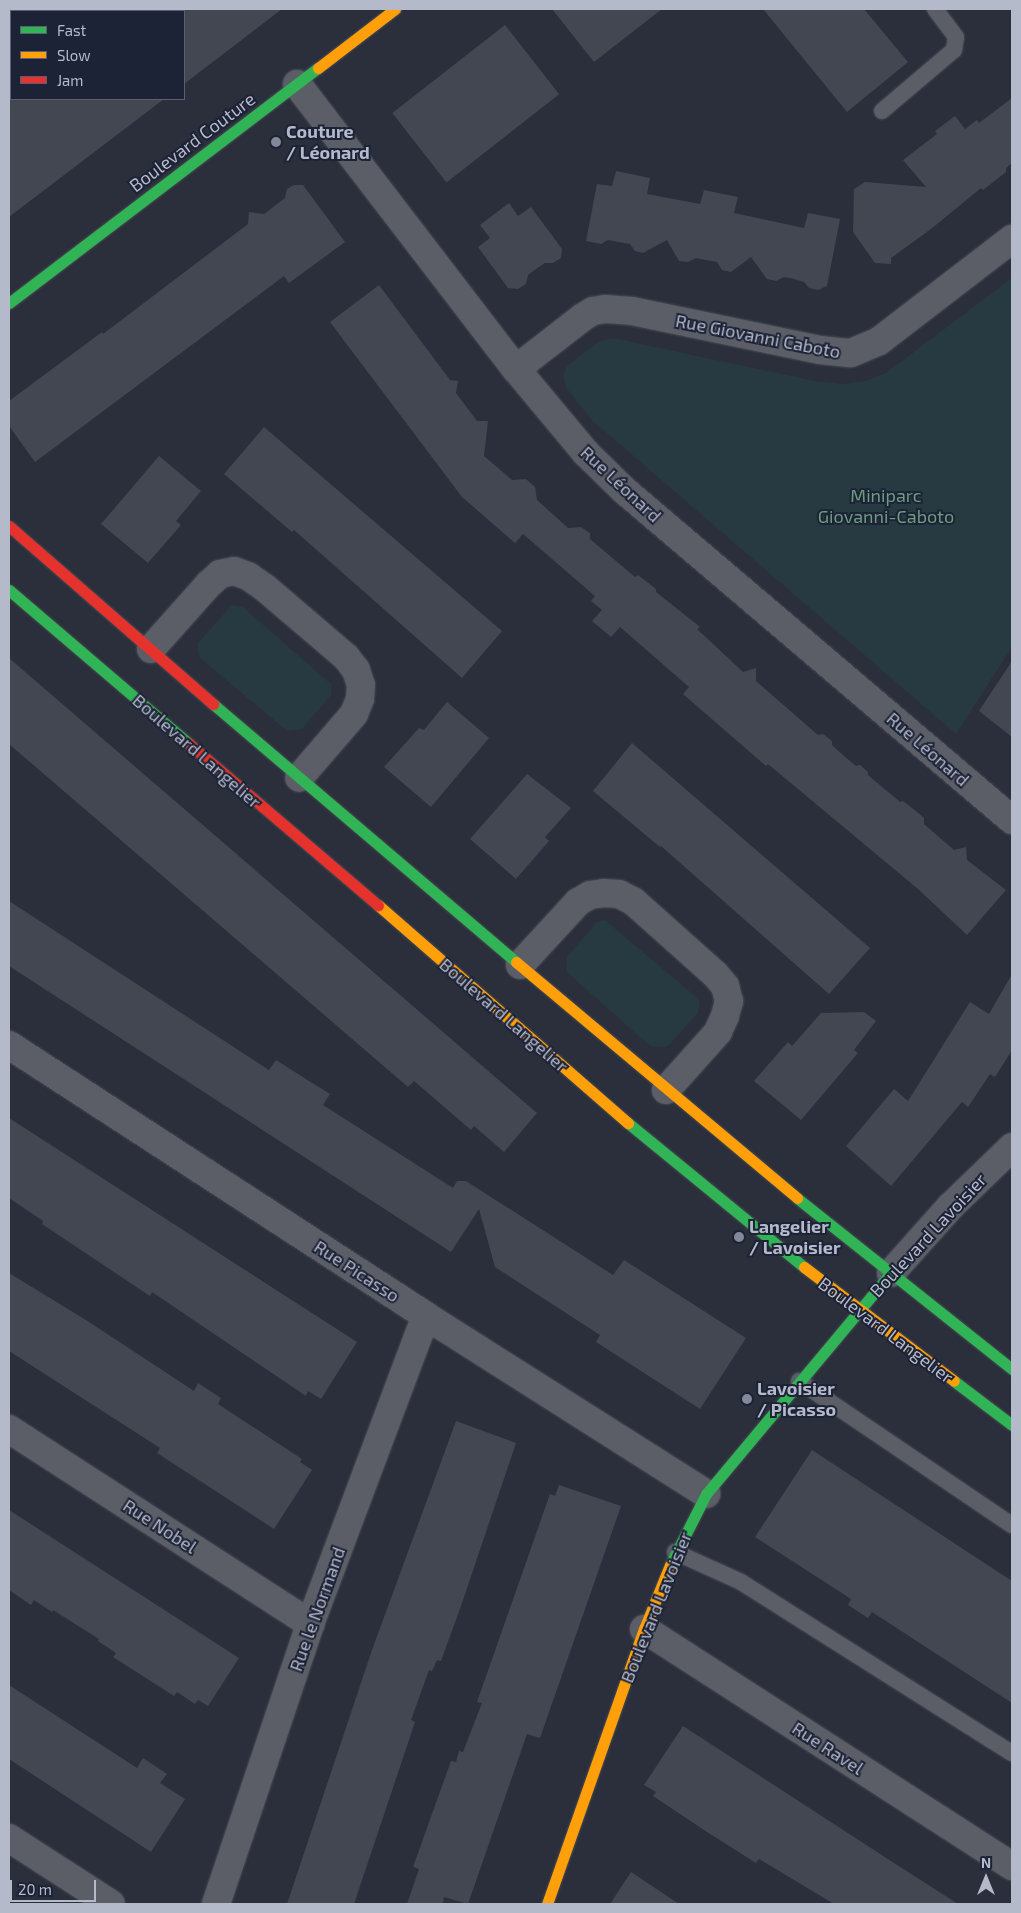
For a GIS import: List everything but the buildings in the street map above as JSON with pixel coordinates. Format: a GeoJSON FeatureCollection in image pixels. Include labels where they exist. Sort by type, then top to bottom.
{"type":"FeatureCollection","features":[{"type":"Feature","properties":{"kind":"main road","name":"Boulevard Couture"},"geometry":{"type":"LineString","coordinates":[[9,303],[395,9]]}},
{"type":"Feature","properties":{"kind":"main road"},"geometry":{"type":"LineString","coordinates":[[9,526],[299,778],[666,1090],[1012,1369]]}},
{"type":"Feature","properties":{"kind":"main road","name":"Boulevard Langelier"},"geometry":{"type":"LineString","coordinates":[[9,590],[427,947],[580,1083],[859,1311],[1012,1425]]}},
{"type":"Feature","properties":{"kind":"main road","name":"Boulevard Lavoisier"},"geometry":{"type":"LineString","coordinates":[[547,1904],[644,1629],[675,1552],[706,1494],[891,1273]]}},
{"type":"Feature","properties":{"kind":"street","name":"Rue Léonard"},"geometry":{"type":"LineString","coordinates":[[297,84],[516,368],[586,453],[625,491],[1012,820]]}},
{"type":"Feature","properties":{"kind":"street","name":"Rue Giovanni Caboto"},"geometry":{"type":"LineString","coordinates":[[516,368],[583,317],[593,311],[605,309],[632,311],[820,350],[851,353],[879,341],[1012,239]]}},
{"type":"Feature","properties":{"kind":"street"},"geometry":{"type":"LineString","coordinates":[[151,649],[209,584],[220,574],[234,571],[248,576],[264,587],[346,657],[356,670],[361,685],[360,699],[354,714],[299,778]]}},
{"type":"Feature","properties":{"kind":"street"},"geometry":{"type":"LineString","coordinates":[[520,965],[578,902],[590,895],[604,893],[619,894],[633,900],[715,974],[726,986],[729,1001],[726,1016],[718,1032],[666,1090]]}},
{"type":"Feature","properties":{"kind":"street","name":"Rue Picasso"},"geometry":{"type":"LineString","coordinates":[[9,1045],[426,1316],[706,1494]]}},
{"type":"Feature","properties":{"kind":"street","name":"Boulevard Lavoisier"},"geometry":{"type":"LineString","coordinates":[[891,1273],[951,1206],[1012,1147]]}},
{"type":"Feature","properties":{"kind":"street","name":"Rue le Normand"},"geometry":{"type":"LineString","coordinates":[[216,1904],[310,1624],[426,1316]]}},
{"type":"Feature","properties":{"kind":"street","name":"Rue Nobel"},"geometry":{"type":"LineString","coordinates":[[9,1429],[310,1624]]}},
{"type":"Feature","properties":{"kind":"street","name":"Rue Ravel"},"geometry":{"type":"LineString","coordinates":[[644,1629],[1012,1866]]}},
{"type":"Feature","properties":{"kind":"street"},"geometry":{"type":"LineString","coordinates":[[9,1838],[111,1904]]}},
{"type":"Feature","properties":{"kind":"lane"},"geometry":{"type":"LineString","coordinates":[[882,111],[954,50],[956,37],[935,9]]}},
{"type":"Feature","properties":{"kind":"lane"},"geometry":{"type":"LineString","coordinates":[[799,1381],[1012,1525]]}},
{"type":"Feature","properties":{"kind":"lane"},"geometry":{"type":"LineString","coordinates":[[675,1552],[741,1582],[1012,1753]]}},
{"type":"Feature","properties":{"kind":"green space","name":"Miniparc Giovanni-Caboto"},"geometry":{"type":"Polygon","coordinates":[[[1012,278],[1012,647],[956,734],[593,421],[566,388],[563,375],[567,366],[600,341],[613,338],[815,381],[843,384],[866,381],[886,373],[1012,278]]]}},
{"type":"Feature","properties":{"kind":"green space"},"geometry":{"type":"Polygon","coordinates":[[[232,605],[243,607],[332,685],[331,695],[302,729],[287,731],[199,657],[197,644],[232,605]]]}},
{"type":"Feature","properties":{"kind":"green space"},"geometry":{"type":"Polygon","coordinates":[[[605,920],[700,1002],[698,1013],[665,1047],[650,1046],[567,972],[567,957],[597,922],[605,920]]]}},
{"type":"Feature","properties":{"kind":"traffic: fast"},"geometry":{"type":"LineString","coordinates":[[9,303],[318,68]]}},
{"type":"Feature","properties":{"kind":"traffic: fast"},"geometry":{"type":"LineString","coordinates":[[9,590],[188,743]]}},
{"type":"Feature","properties":{"kind":"traffic: fast"},"geometry":{"type":"LineString","coordinates":[[213,704],[516,962]]}},
{"type":"Feature","properties":{"kind":"traffic: fast"},"geometry":{"type":"LineString","coordinates":[[628,1123],[804,1267]]}},
{"type":"Feature","properties":{"kind":"traffic: fast"},"geometry":{"type":"LineString","coordinates":[[797,1198],[1012,1369]]}},
{"type":"Feature","properties":{"kind":"traffic: fast"},"geometry":{"type":"LineString","coordinates":[[670,1565],[706,1494],[891,1273]]}},
{"type":"Feature","properties":{"kind":"traffic: fast"},"geometry":{"type":"LineString","coordinates":[[954,1381],[1012,1425]]}},
{"type":"Feature","properties":{"kind":"traffic: slow"},"geometry":{"type":"LineString","coordinates":[[318,68],[395,9]]}},
{"type":"Feature","properties":{"kind":"traffic: slow"},"geometry":{"type":"LineString","coordinates":[[378,905],[628,1123]]}},
{"type":"Feature","properties":{"kind":"traffic: slow"},"geometry":{"type":"LineString","coordinates":[[516,962],[797,1198]]}},
{"type":"Feature","properties":{"kind":"traffic: slow"},"geometry":{"type":"LineString","coordinates":[[804,1267],[954,1381]]}},
{"type":"Feature","properties":{"kind":"traffic: slow"},"geometry":{"type":"LineString","coordinates":[[547,1904],[644,1629],[670,1565]]}},
{"type":"Feature","properties":{"kind":"traffic: jam"},"geometry":{"type":"LineString","coordinates":[[9,526],[213,704]]}},
{"type":"Feature","properties":{"kind":"traffic: jam"},"geometry":{"type":"LineString","coordinates":[[188,743],[378,905]]}},
{"type":"Feature","properties":{"kind":"place","name":"Couture / Léonard"},"geometry":{"type":"Point","coordinates":[276,142]}},
{"type":"Feature","properties":{"kind":"place","name":"Langelier / Lavoisier"},"geometry":{"type":"Point","coordinates":[739,1237]}},
{"type":"Feature","properties":{"kind":"place","name":"Lavoisier / Picasso"},"geometry":{"type":"Point","coordinates":[747,1399]}}]}
